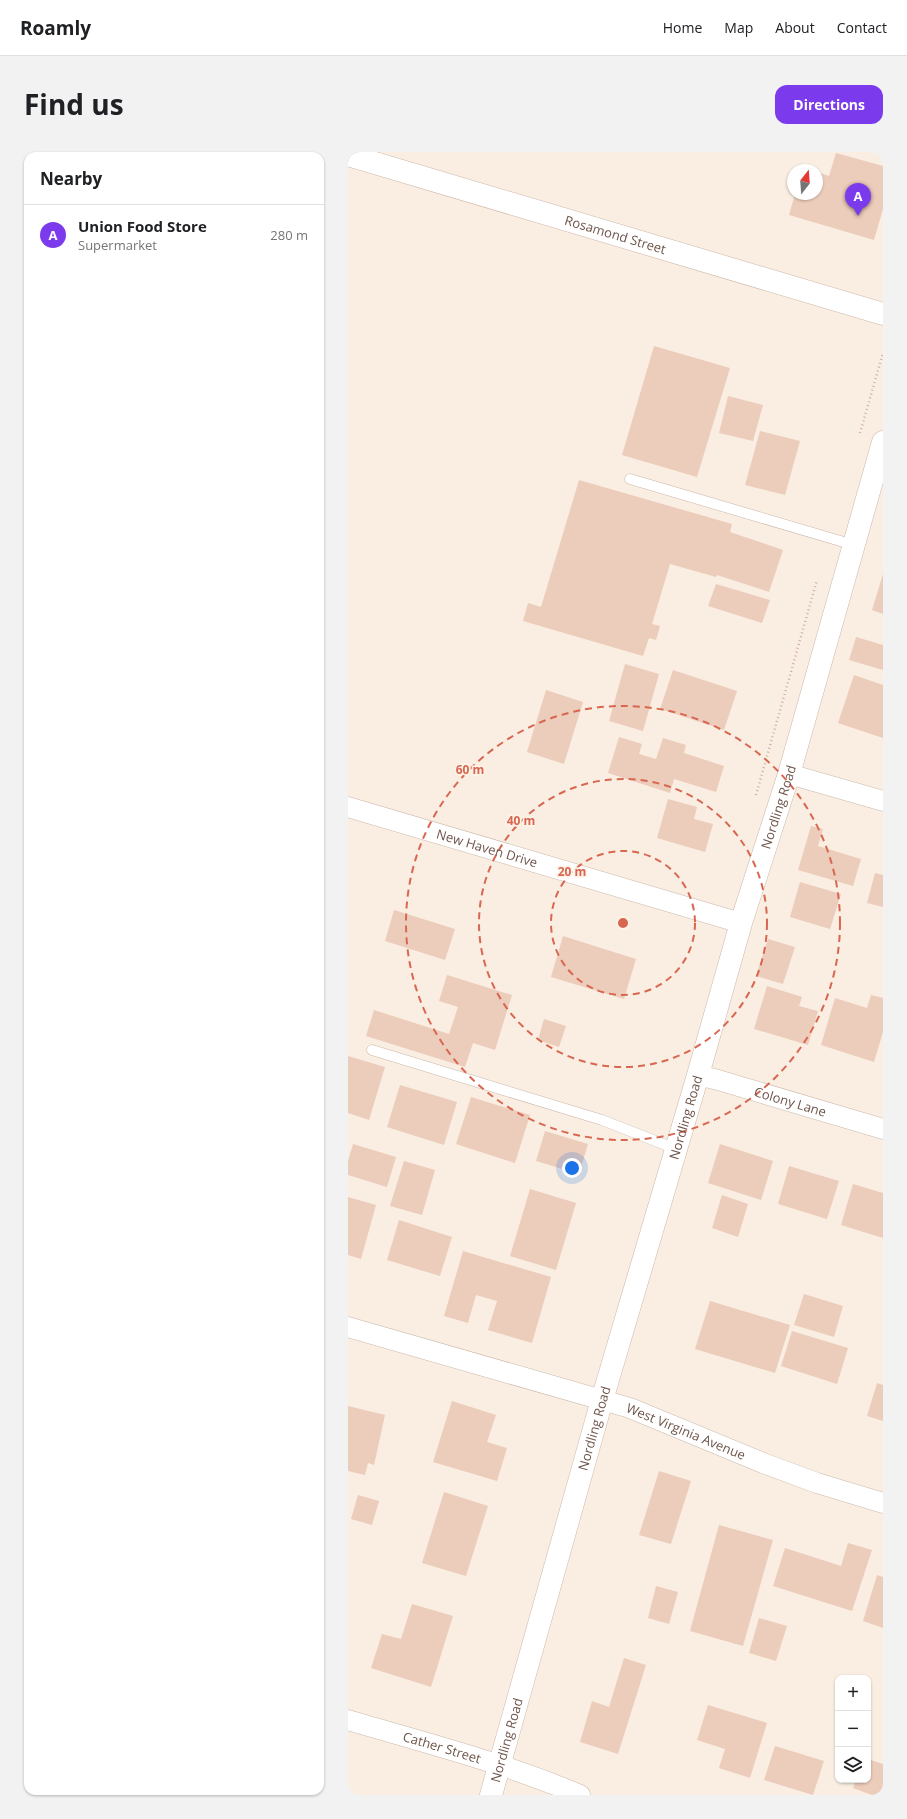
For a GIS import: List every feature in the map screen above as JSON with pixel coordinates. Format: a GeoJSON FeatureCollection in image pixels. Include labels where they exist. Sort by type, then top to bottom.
{"type":"FeatureCollection","features":[{"type":"Feature","properties":{"kind":"street","name":"Rosamond Street"},"geometry":{"type":"LineString","coordinates":[[348,155],[883,314]]}},
{"type":"Feature","properties":{"kind":"street","name":"Nordling Road"},"geometry":{"type":"LineString","coordinates":[[491,1795],[602,1400],[698,1075],[741,923],[789,774],[854,546],[879,472],[883,442]]}},
{"type":"Feature","properties":{"kind":"street"},"geometry":{"type":"LineString","coordinates":[[789,774],[883,801]]}},
{"type":"Feature","properties":{"kind":"street","name":"New Haven Drive"},"geometry":{"type":"LineString","coordinates":[[348,807],[741,923]]}},
{"type":"Feature","properties":{"kind":"street","name":"Colony Lane"},"geometry":{"type":"LineString","coordinates":[[698,1075],[883,1129]]}},
{"type":"Feature","properties":{"kind":"street","name":"West Virginia Avenue"},"geometry":{"type":"LineString","coordinates":[[348,1326],[630,1408],[763,1463],[817,1483],[883,1503]]}},
{"type":"Feature","properties":{"kind":"street","name":"Cather Street"},"geometry":{"type":"LineString","coordinates":[[348,1720],[499,1765],[549,1782],[580,1795]]}},
{"type":"Feature","properties":{"kind":"lane"},"geometry":{"type":"LineString","coordinates":[[630,479],[854,546]]}},
{"type":"Feature","properties":{"kind":"lane"},"geometry":{"type":"LineString","coordinates":[[372,1050],[602,1120],[676,1149]]}},
{"type":"Feature","properties":{"kind":"path"},"geometry":{"type":"LineString","coordinates":[[858,438],[883,354]]}},
{"type":"Feature","properties":{"kind":"path"},"geometry":{"type":"LineString","coordinates":[[755,797],[819,576]]}},
{"type":"Feature","properties":{"kind":"building"},"geometry":{"type":"Polygon","coordinates":[[[836,153],[883,166],[883,209],[874,240],[789,215],[793,200],[823,200],[823,174],[829,176],[836,153]]]}},
{"type":"Feature","properties":{"kind":"building"},"geometry":{"type":"Polygon","coordinates":[[[654,346],[730,368],[697,477],[622,455],[654,346]]]}},
{"type":"Feature","properties":{"kind":"building"},"geometry":{"type":"Polygon","coordinates":[[[728,396],[763,405],[753,441],[719,433],[728,396]]]}},
{"type":"Feature","properties":{"kind":"building"},"geometry":{"type":"Polygon","coordinates":[[[760,431],[800,441],[785,495],[745,485],[760,431]]]}},
{"type":"Feature","properties":{"kind":"building"},"geometry":{"type":"Polygon","coordinates":[[[579,480],[732,524],[730,532],[783,550],[769,592],[717,575],[716,577],[670,564],[652,624],[660,626],[656,640],[649,638],[643,656],[523,621],[528,603],[541,607],[579,480]]]}},
{"type":"Feature","properties":{"kind":"building"},"geometry":{"type":"Polygon","coordinates":[[[883,574],[883,614],[872,610],[883,574]]]}},
{"type":"Feature","properties":{"kind":"building"},"geometry":{"type":"Polygon","coordinates":[[[716,584],[770,600],[762,623],[708,606],[716,584]]]}},
{"type":"Feature","properties":{"kind":"building"},"geometry":{"type":"Polygon","coordinates":[[[856,637],[883,645],[883,670],[849,660],[856,637]]]}},
{"type":"Feature","properties":{"kind":"building"},"geometry":{"type":"Polygon","coordinates":[[[625,664],[659,674],[643,731],[609,721],[625,664]]]}},
{"type":"Feature","properties":{"kind":"building"},"geometry":{"type":"Polygon","coordinates":[[[673,670],[737,691],[724,730],[660,709],[673,670]]]}},
{"type":"Feature","properties":{"kind":"building"},"geometry":{"type":"Polygon","coordinates":[[[854,675],[883,685],[883,738],[838,723],[854,675]]]}},
{"type":"Feature","properties":{"kind":"building"},"geometry":{"type":"Polygon","coordinates":[[[546,690],[583,702],[564,764],[527,752],[546,690]]]}},
{"type":"Feature","properties":{"kind":"building"},"geometry":{"type":"Polygon","coordinates":[[[619,737],[642,744],[639,754],[656,759],[663,738],[686,745],[684,753],[724,766],[716,792],[674,779],[670,793],[608,773],[619,737]]]}},
{"type":"Feature","properties":{"kind":"building"},"geometry":{"type":"Polygon","coordinates":[[[668,799],[697,807],[694,819],[713,824],[705,852],[657,838],[668,799]]]}},
{"type":"Feature","properties":{"kind":"building"},"geometry":{"type":"Polygon","coordinates":[[[811,826],[823,829],[818,846],[861,859],[853,886],[798,870],[811,826]]]}},
{"type":"Feature","properties":{"kind":"building"},"geometry":{"type":"Polygon","coordinates":[[[875,873],[883,875],[883,907],[867,903],[875,873]]]}},
{"type":"Feature","properties":{"kind":"building"},"geometry":{"type":"Polygon","coordinates":[[[800,882],[841,894],[830,929],[790,917],[800,882]]]}},
{"type":"Feature","properties":{"kind":"building"},"geometry":{"type":"Polygon","coordinates":[[[394,910],[455,929],[445,960],[385,941],[394,910]]]}},
{"type":"Feature","properties":{"kind":"building"},"geometry":{"type":"Polygon","coordinates":[[[563,936],[636,959],[624,999],[551,977],[563,936]]]}},
{"type":"Feature","properties":{"kind":"building"},"geometry":{"type":"Polygon","coordinates":[[[768,939],[795,947],[783,984],[756,976],[768,939]]]}},
{"type":"Feature","properties":{"kind":"building"},"geometry":{"type":"Polygon","coordinates":[[[447,975],[512,995],[495,1050],[473,1043],[465,1067],[366,1036],[374,1010],[449,1034],[458,1007],[439,1001],[447,975]]]}},
{"type":"Feature","properties":{"kind":"building"},"geometry":{"type":"Polygon","coordinates":[[[767,986],[802,997],[799,1006],[818,1011],[808,1045],[754,1029],[767,986]]]}},
{"type":"Feature","properties":{"kind":"building"},"geometry":{"type":"Polygon","coordinates":[[[871,995],[883,998],[883,1032],[874,1062],[821,1045],[835,998],[867,1008],[871,995]]]}},
{"type":"Feature","properties":{"kind":"building"},"geometry":{"type":"Polygon","coordinates":[[[544,1019],[566,1026],[559,1047],[538,1040],[544,1019]]]}},
{"type":"Feature","properties":{"kind":"building"},"geometry":{"type":"Polygon","coordinates":[[[348,1056],[385,1067],[369,1120],[348,1113],[348,1056]]]}},
{"type":"Feature","properties":{"kind":"building"},"geometry":{"type":"Polygon","coordinates":[[[400,1085],[457,1102],[444,1145],[387,1127],[400,1085]]]}},
{"type":"Feature","properties":{"kind":"building"},"geometry":{"type":"Polygon","coordinates":[[[471,1097],[530,1115],[515,1163],[456,1144],[471,1097]]]}},
{"type":"Feature","properties":{"kind":"building"},"geometry":{"type":"Polygon","coordinates":[[[545,1131],[588,1144],[579,1174],[536,1161],[545,1131]]]}},
{"type":"Feature","properties":{"kind":"building"},"geometry":{"type":"Polygon","coordinates":[[[353,1144],[396,1157],[387,1187],[348,1175],[348,1161],[353,1144]]]}},
{"type":"Feature","properties":{"kind":"building"},"geometry":{"type":"Polygon","coordinates":[[[720,1144],[773,1161],[761,1200],[708,1183],[720,1144]]]}},
{"type":"Feature","properties":{"kind":"building"},"geometry":{"type":"Polygon","coordinates":[[[404,1161],[435,1170],[422,1215],[390,1206],[404,1161]]]}},
{"type":"Feature","properties":{"kind":"building"},"geometry":{"type":"Polygon","coordinates":[[[789,1166],[839,1181],[827,1219],[778,1204],[789,1166]]]}},
{"type":"Feature","properties":{"kind":"building"},"geometry":{"type":"Polygon","coordinates":[[[853,1184],[883,1193],[883,1238],[841,1225],[853,1184]]]}},
{"type":"Feature","properties":{"kind":"building"},"geometry":{"type":"Polygon","coordinates":[[[530,1189],[576,1203],[556,1270],[510,1256],[530,1189]]]}},
{"type":"Feature","properties":{"kind":"building"},"geometry":{"type":"Polygon","coordinates":[[[722,1195],[748,1204],[738,1237],[712,1228],[722,1195]]]}},
{"type":"Feature","properties":{"kind":"building"},"geometry":{"type":"Polygon","coordinates":[[[348,1197],[376,1205],[361,1259],[348,1255],[348,1197]]]}},
{"type":"Feature","properties":{"kind":"building"},"geometry":{"type":"Polygon","coordinates":[[[399,1220],[452,1237],[440,1276],[387,1260],[399,1220]]]}},
{"type":"Feature","properties":{"kind":"building"},"geometry":{"type":"Polygon","coordinates":[[[463,1251],[551,1277],[532,1343],[488,1330],[497,1301],[476,1295],[468,1323],[444,1316],[463,1251]]]}},
{"type":"Feature","properties":{"kind":"building"},"geometry":{"type":"Polygon","coordinates":[[[804,1294],[843,1306],[834,1337],[794,1325],[804,1294]]]}},
{"type":"Feature","properties":{"kind":"building"},"geometry":{"type":"Polygon","coordinates":[[[710,1301],[790,1325],[775,1373],[695,1349],[710,1301]]]}},
{"type":"Feature","properties":{"kind":"building"},"geometry":{"type":"Polygon","coordinates":[[[792,1331],[848,1348],[837,1384],[781,1366],[792,1331]]]}},
{"type":"Feature","properties":{"kind":"building"},"geometry":{"type":"Polygon","coordinates":[[[877,1383],[883,1385],[883,1421],[867,1416],[877,1383]]]}},
{"type":"Feature","properties":{"kind":"building"},"geometry":{"type":"Polygon","coordinates":[[[452,1401],[496,1415],[487,1442],[507,1448],[497,1481],[433,1462],[452,1401]]]}},
{"type":"Feature","properties":{"kind":"building"},"geometry":{"type":"Polygon","coordinates":[[[348,1406],[385,1415],[374,1465],[368,1463],[365,1475],[348,1471],[348,1406]]]}},
{"type":"Feature","properties":{"kind":"building"},"geometry":{"type":"Polygon","coordinates":[[[659,1471],[691,1481],[671,1544],[639,1535],[659,1471]]]}},
{"type":"Feature","properties":{"kind":"building"},"geometry":{"type":"Polygon","coordinates":[[[444,1492],[488,1506],[466,1576],[422,1563],[444,1492]]]}},
{"type":"Feature","properties":{"kind":"building"},"geometry":{"type":"Polygon","coordinates":[[[358,1495],[379,1501],[372,1525],[351,1519],[358,1495]]]}},
{"type":"Feature","properties":{"kind":"building"},"geometry":{"type":"Polygon","coordinates":[[[719,1525],[773,1540],[743,1646],[690,1631],[719,1525]]]}},
{"type":"Feature","properties":{"kind":"building"},"geometry":{"type":"Polygon","coordinates":[[[848,1543],[872,1550],[852,1611],[773,1586],[785,1548],[841,1566],[848,1543]]]}},
{"type":"Feature","properties":{"kind":"building"},"geometry":{"type":"Polygon","coordinates":[[[877,1575],[883,1577],[883,1628],[863,1621],[877,1575]]]}},
{"type":"Feature","properties":{"kind":"building"},"geometry":{"type":"Polygon","coordinates":[[[656,1586],[678,1592],[669,1624],[648,1618],[656,1586]]]}},
{"type":"Feature","properties":{"kind":"building"},"geometry":{"type":"Polygon","coordinates":[[[412,1604],[453,1616],[431,1687],[371,1668],[382,1634],[401,1639],[412,1604]]]}},
{"type":"Feature","properties":{"kind":"building"},"geometry":{"type":"Polygon","coordinates":[[[759,1618],[787,1626],[776,1661],[749,1653],[759,1618]]]}},
{"type":"Feature","properties":{"kind":"building"},"geometry":{"type":"Polygon","coordinates":[[[624,1658],[646,1665],[618,1754],[580,1742],[592,1701],[609,1707],[624,1658]]]}},
{"type":"Feature","properties":{"kind":"building"},"geometry":{"type":"Polygon","coordinates":[[[708,1705],[767,1723],[750,1778],[719,1768],[725,1749],[697,1740],[708,1705]]]}},
{"type":"Feature","properties":{"kind":"building"},"geometry":{"type":"Polygon","coordinates":[[[775,1746],[824,1761],[813,1795],[764,1780],[775,1746]]]}},
{"type":"Feature","properties":{"kind":"building"},"geometry":{"type":"Polygon","coordinates":[[[871,1760],[883,1764],[883,1795],[872,1795],[853,1788],[855,1783],[871,1783],[871,1760]]]}},
{"type":"Feature","properties":{"kind":"place","name":"Union Food Store"},"geometry":{"type":"Point","coordinates":[858,216]}}]}
